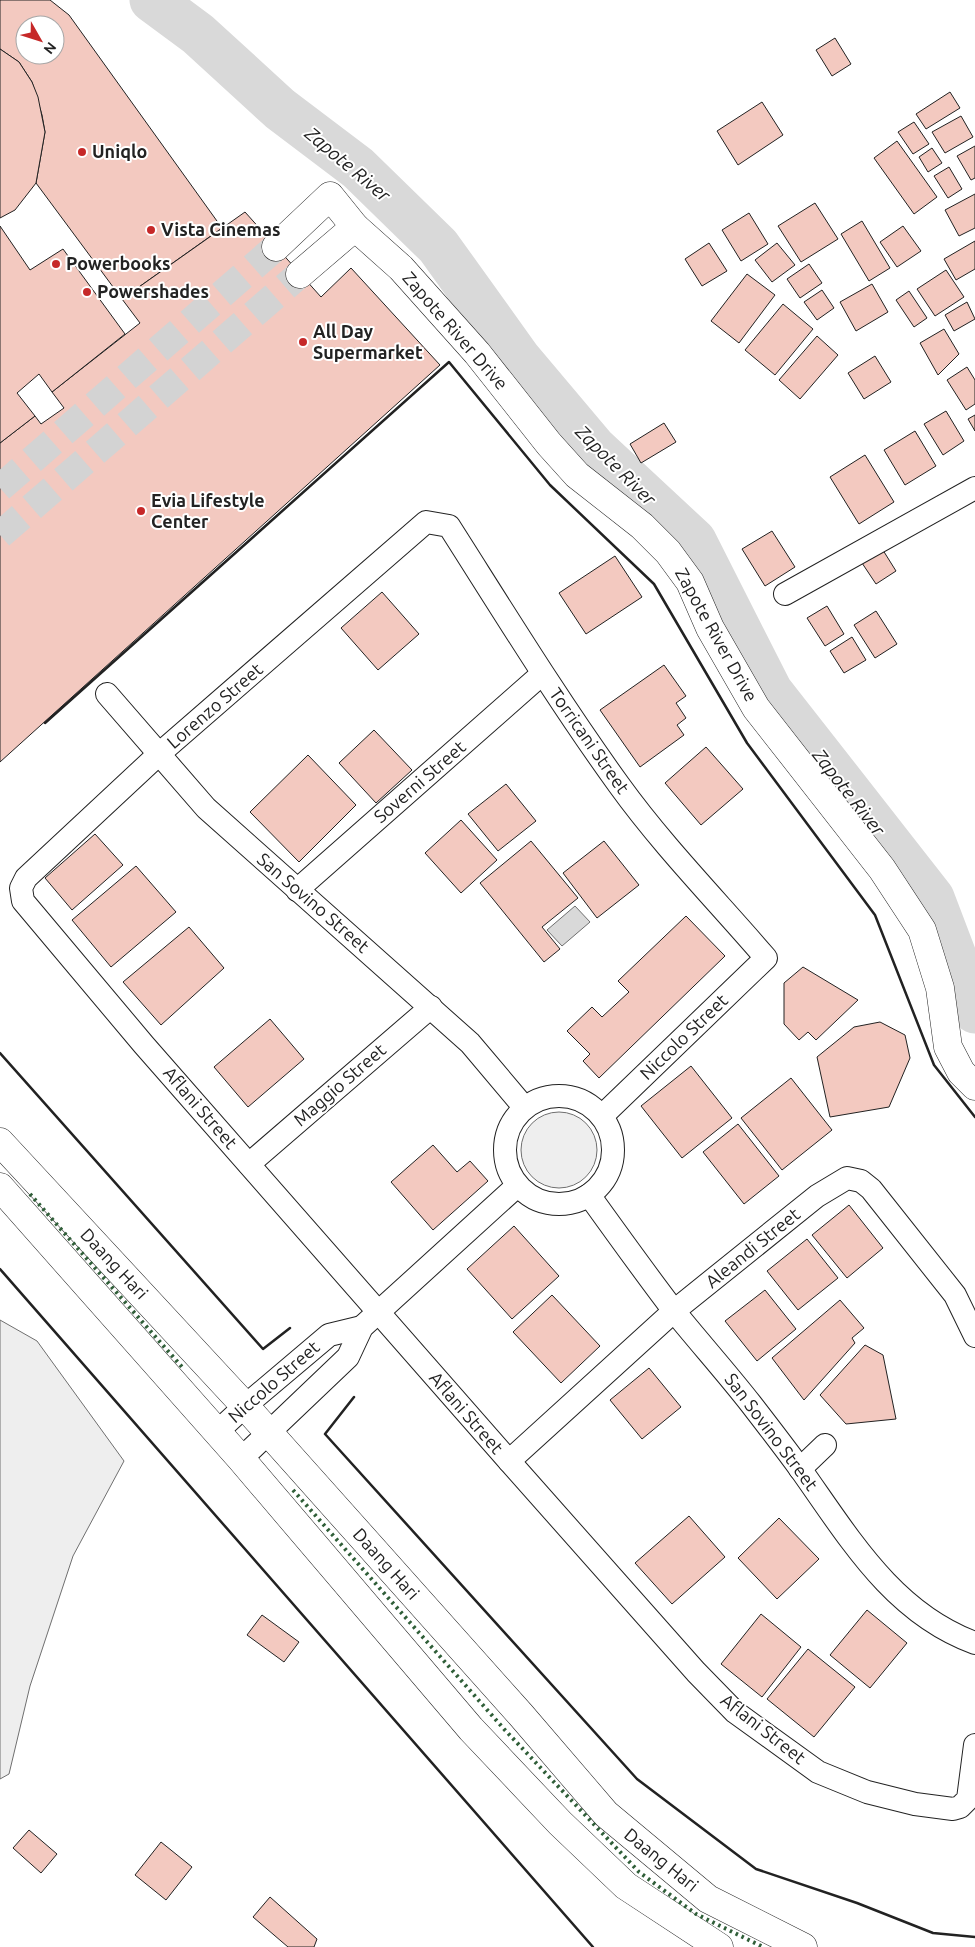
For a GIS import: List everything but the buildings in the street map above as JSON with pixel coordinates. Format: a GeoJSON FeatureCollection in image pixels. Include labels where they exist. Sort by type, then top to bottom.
{"type":"FeatureCollection","features":[{"type":"Feature","properties":{"kind":"main road","name":"Zapote River Drive"},"geometry":{"type":"LineString","coordinates":[[276,246],[330,196],[355,227],[400,268],[477,353],[549,444],[577,475],[642,526],[668,552],[690,582],[710,628],[756,708],[882,869],[922,930],[940,988],[948,1046],[960,1072],[975,1086]]}},
{"type":"Feature","properties":{"kind":"main road"},"geometry":{"type":"LineString","coordinates":[[300,274],[355,227]]}},
{"type":"Feature","properties":{"kind":"main road","name":"Daang Hari"},"geometry":{"type":"LineString","coordinates":[[0,1142],[269,1432],[606,1814],[708,1899],[803,1947]]}},
{"type":"Feature","properties":{"kind":"main road","name":"Daang Hari"},"geometry":{"type":"LineString","coordinates":[[0,1187],[241,1459],[471,1729],[560,1823],[626,1886],[719,1947]]}},
{"type":"Feature","properties":{"kind":"street"},"geometry":{"type":"LineString","coordinates":[[784,594],[975,488]]}},
{"type":"Feature","properties":{"kind":"street","name":"Torricani Street"},"geometry":{"type":"LineString","coordinates":[[426,522],[450,526],[542,674],[634,804],[766,958]]}},
{"type":"Feature","properties":{"kind":"street","name":"Lorenzo Street"},"geometry":{"type":"LineString","coordinates":[[23,901],[21,888],[26,878],[159,754],[426,522]]}},
{"type":"Feature","properties":{"kind":"street","name":"Soverni Street"},"geometry":{"type":"LineString","coordinates":[[297,890],[542,674]]}},
{"type":"Feature","properties":{"kind":"street","name":"San Sovino Street"},"geometry":{"type":"LineString","coordinates":[[107,694],[206,808],[470,1043],[524,1107]]}},
{"type":"Feature","properties":{"kind":"street","name":"Aflani Street"},"geometry":{"type":"LineString","coordinates":[[23,901],[144,1045],[249,1164],[370,1320],[509,1461],[696,1672],[735,1712],[818,1772],[867,1792],[915,1804],[953,1809],[968,1799],[975,1745]]}},
{"type":"Feature","properties":{"kind":"street","name":"Niccolo Street"},"geometry":{"type":"LineString","coordinates":[[602,1116],[766,958]]}},
{"type":"Feature","properties":{"kind":"street","name":"Maggio Street"},"geometry":{"type":"LineString","coordinates":[[249,1164],[431,1007]]}},
{"type":"Feature","properties":{"kind":"street"},"geometry":{"type":"LineString","coordinates":[[565,1095],[579,1099],[592,1106],[602,1116],[609,1129],[613,1144],[612,1158],[608,1172],[600,1185],[589,1195],[571,1203],[551,1204],[539,1200],[517,1186],[509,1174],[505,1160],[504,1145],[507,1131],[524,1107],[537,1100],[565,1095]]}},
{"type":"Feature","properties":{"kind":"street","name":"Aleandi Street"},"geometry":{"type":"LineString","coordinates":[[509,1461],[674,1311],[817,1196],[847,1178],[861,1181],[871,1189],[955,1295],[975,1336]]}},
{"type":"Feature","properties":{"kind":"street","name":"Niccolo Street"},"geometry":{"type":"LineString","coordinates":[[241,1459],[348,1357],[370,1320],[517,1186]]}},
{"type":"Feature","properties":{"kind":"street","name":"San Sovino Street"},"geometry":{"type":"LineString","coordinates":[[589,1195],[674,1311],[741,1391],[800,1469],[854,1546],[883,1580],[920,1614],[950,1634],[975,1643]]}},
{"type":"Feature","properties":{"kind":"street","name":"Niccolo Street"},"geometry":{"type":"LineString","coordinates":[[217,1432],[244,1406],[329,1335],[370,1320]]}},
{"type":"Feature","properties":{"kind":"street"},"geometry":{"type":"LineString","coordinates":[[800,1469],[825,1445]]}},
{"type":"Feature","properties":{"kind":"shaded area"},"geometry":{"type":"Polygon","coordinates":[[[575,906],[590,922],[562,946],[547,930],[575,906]]]}},
{"type":"Feature","properties":{"kind":"shaded area"},"geometry":{"type":"Polygon","coordinates":[[[559,1112],[574,1115],[586,1123],[594,1135],[597,1150],[594,1165],[586,1177],[574,1185],[559,1188],[544,1185],[532,1177],[524,1165],[521,1150],[524,1135],[532,1123],[544,1115],[559,1112]]]}},
{"type":"Feature","properties":{"kind":"shaded area"},"geometry":{"type":"Polygon","coordinates":[[[0,1320],[37,1341],[124,1461],[73,1556],[30,1686],[9,1774],[0,1779],[0,1320]]]}},
{"type":"Feature","properties":{"kind":"waterway","name":"Zapote River"},"geometry":{"type":"LineString","coordinates":[[152,0],[198,34],[280,109],[358,168],[438,246],[519,359],[594,448],[694,541],[770,691],[932,898],[975,1011]]}},
{"type":"Feature","properties":{"kind":"tunnel"},"geometry":{"type":"LineString","coordinates":[[0,488],[276,247]]}},
{"type":"Feature","properties":{"kind":"tunnel"},"geometry":{"type":"LineString","coordinates":[[0,535],[300,274]]}},
{"type":"Feature","properties":{"kind":"hedge"},"geometry":{"type":"LineString","coordinates":[[30,1194],[182,1367]]}},
{"type":"Feature","properties":{"kind":"hedge"},"geometry":{"type":"LineString","coordinates":[[293,1490],[504,1729],[639,1872],[696,1914],[763,1947]]}},
{"type":"Feature","properties":{"kind":"wall"},"geometry":{"type":"LineString","coordinates":[[45,723],[449,362],[550,485],[654,584],[747,743],[875,915],[934,1065],[975,1117]]}},
{"type":"Feature","properties":{"kind":"wall"},"geometry":{"type":"LineString","coordinates":[[0,1053],[263,1349],[290,1328]]}},
{"type":"Feature","properties":{"kind":"wall"},"geometry":{"type":"LineString","coordinates":[[0,1269],[593,1947]]}},
{"type":"Feature","properties":{"kind":"wall"},"geometry":{"type":"LineString","coordinates":[[354,1397],[325,1434],[637,1779],[756,1869],[857,1903],[933,1933],[975,1937]]}},
{"type":"Feature","properties":{"kind":"place","name":"Uniqlo"},"geometry":{"type":"Point","coordinates":[82,152]}},
{"type":"Feature","properties":{"kind":"place","name":"Vista Cinemas"},"geometry":{"type":"Point","coordinates":[151,230]}},
{"type":"Feature","properties":{"kind":"place","name":"Powerbooks"},"geometry":{"type":"Point","coordinates":[56,264]}},
{"type":"Feature","properties":{"kind":"place","name":"Powershades"},"geometry":{"type":"Point","coordinates":[87,292]}},
{"type":"Feature","properties":{"kind":"place","name":"All Day Supermarket"},"geometry":{"type":"Point","coordinates":[303,342]}},
{"type":"Feature","properties":{"kind":"place","name":"Evia Lifestyle Center"},"geometry":{"type":"Point","coordinates":[141,511]}}]}
